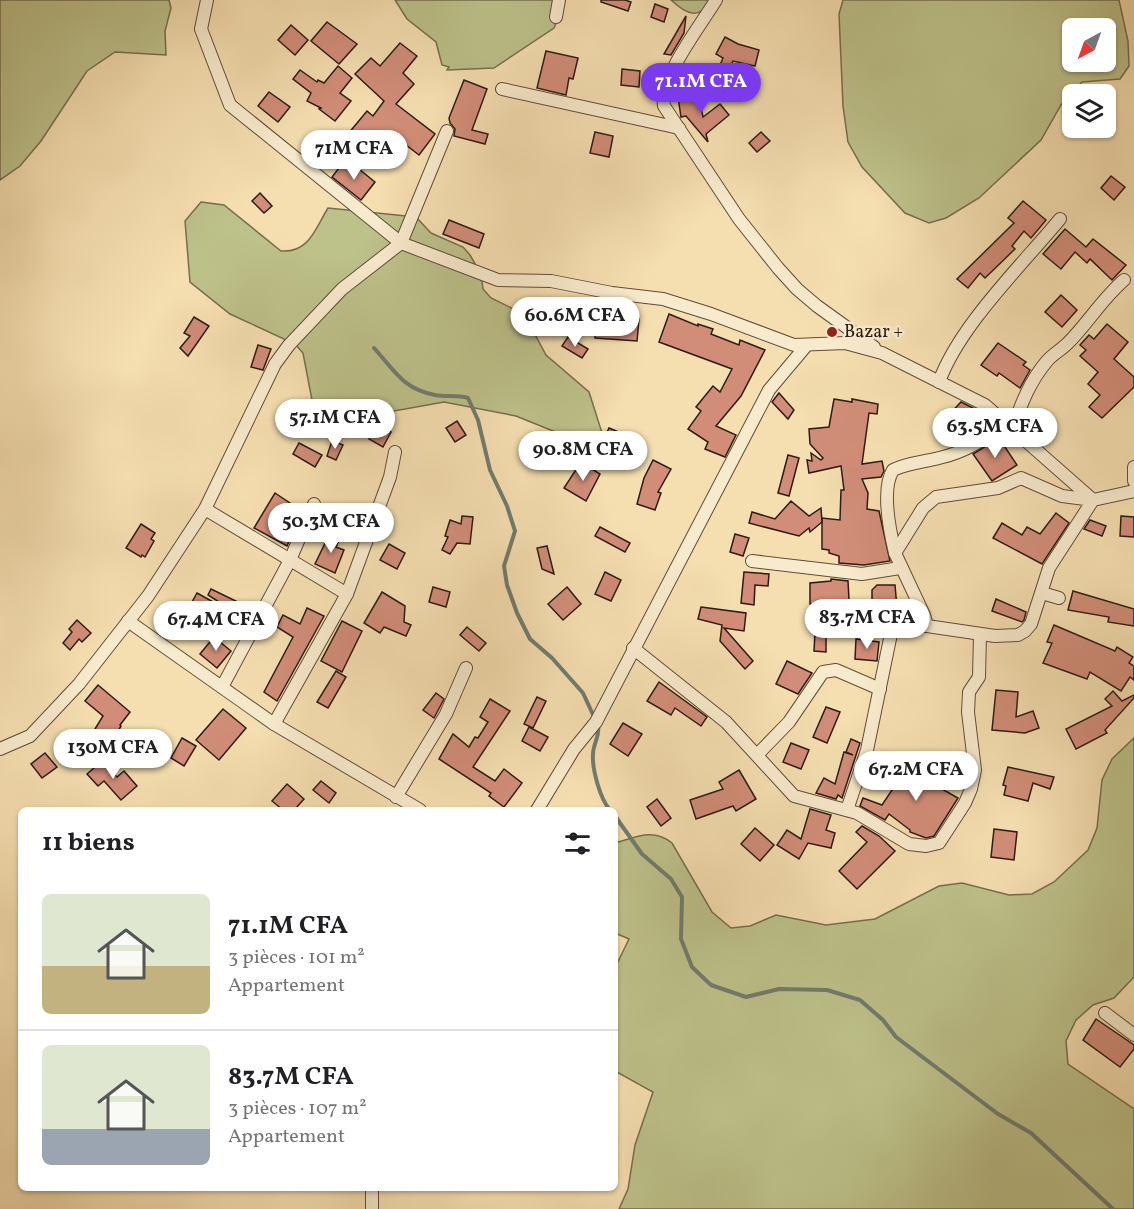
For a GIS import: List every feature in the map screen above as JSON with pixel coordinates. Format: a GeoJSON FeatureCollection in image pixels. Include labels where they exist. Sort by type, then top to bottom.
{"type":"FeatureCollection","features":[{"type":"Feature","properties":{"kind":"street"},"geometry":{"type":"LineString","coordinates":[[207,0],[201,29],[230,105],[401,243],[498,280],[552,281],[612,293],[663,299],[711,314],[782,341],[806,346],[821,343],[845,343],[882,353]]}},
{"type":"Feature","properties":{"kind":"street"},"geometry":{"type":"LineString","coordinates":[[556,17],[559,0]]}},
{"type":"Feature","properties":{"kind":"street"},"geometry":{"type":"LineString","coordinates":[[716,0],[688,41],[664,90],[664,106],[739,219],[778,268],[817,306],[882,353],[979,402],[1010,425],[1042,457],[1093,500]]}},
{"type":"Feature","properties":{"kind":"street"},"geometry":{"type":"LineString","coordinates":[[502,89],[679,128]]}},
{"type":"Feature","properties":{"kind":"street"},"geometry":{"type":"LineString","coordinates":[[0,749],[30,736],[79,684],[148,596],[205,509],[275,364],[282,354],[342,289],[401,243],[447,131]]}},
{"type":"Feature","properties":{"kind":"street"},"geometry":{"type":"LineString","coordinates":[[939,382],[951,357],[978,316],[1060,219]]}},
{"type":"Feature","properties":{"kind":"street"},"geometry":{"type":"LineString","coordinates":[[927,626],[924,615],[900,568],[890,532],[887,484],[893,470],[902,465],[941,458],[968,449],[1010,425],[1037,374],[1056,352],[1073,346],[1101,301],[1124,280]]}},
{"type":"Feature","properties":{"kind":"street"},"geometry":{"type":"LineString","coordinates":[[539,807],[574,749],[596,722],[770,390],[806,346]]}},
{"type":"Feature","properties":{"kind":"street"},"geometry":{"type":"LineString","coordinates":[[274,724],[347,594],[390,477],[395,452]]}},
{"type":"Feature","properties":{"kind":"street"},"geometry":{"type":"LineString","coordinates":[[1134,467],[1134,481]]}},
{"type":"Feature","properties":{"kind":"street"},"geometry":{"type":"LineString","coordinates":[[895,553],[923,508],[943,494],[998,488],[1021,478],[1062,496],[1093,500],[1134,491]]}},
{"type":"Feature","properties":{"kind":"street"},"geometry":{"type":"LineString","coordinates":[[847,810],[867,750],[892,629],[897,626],[927,626],[980,635],[1018,635],[1025,631],[1042,594],[1043,581],[1049,568],[1093,500]]}},
{"type":"Feature","properties":{"kind":"street"},"geometry":{"type":"LineString","coordinates":[[222,687],[290,560],[314,504]]}},
{"type":"Feature","properties":{"kind":"street"},"geometry":{"type":"LineString","coordinates":[[205,509],[347,594]]}},
{"type":"Feature","properties":{"kind":"street"},"geometry":{"type":"LineString","coordinates":[[752,561],[862,574],[900,568]]}},
{"type":"Feature","properties":{"kind":"street"},"geometry":{"type":"LineString","coordinates":[[1042,594],[1059,598]]}},
{"type":"Feature","properties":{"kind":"street"},"geometry":{"type":"LineString","coordinates":[[128,621],[274,724],[414,807]]}},
{"type":"Feature","properties":{"kind":"street"},"geometry":{"type":"LineString","coordinates":[[633,648],[718,714],[794,796],[867,817],[909,844],[926,846],[939,843],[965,803],[973,780],[975,770],[968,712],[969,692],[979,677],[980,635]]}},
{"type":"Feature","properties":{"kind":"street"},"geometry":{"type":"LineString","coordinates":[[396,797],[446,714],[466,668]]}},
{"type":"Feature","properties":{"kind":"street"},"geometry":{"type":"LineString","coordinates":[[757,755],[789,722],[823,672],[836,670],[880,689]]}},
{"type":"Feature","properties":{"kind":"street"},"geometry":{"type":"LineString","coordinates":[[1105,1013],[1134,1035]]}},
{"type":"Feature","properties":{"kind":"street"},"geometry":{"type":"LineString","coordinates":[[372,1191],[372,1209]]}},
{"type":"Feature","properties":{"kind":"green space"},"geometry":{"type":"Polygon","coordinates":[[[0,0],[169,0],[171,8],[165,31],[166,55],[115,52],[87,71],[41,141],[20,166],[0,180],[0,0]]]}},
{"type":"Feature","properties":{"kind":"green space"},"geometry":{"type":"Polygon","coordinates":[[[395,0],[556,0],[559,16],[554,28],[494,68],[447,70],[449,67],[442,65],[436,42],[407,19],[395,0]]]}},
{"type":"Feature","properties":{"kind":"green space"},"geometry":{"type":"Polygon","coordinates":[[[671,0],[713,0],[703,11],[693,13],[682,9],[671,0]]]}},
{"type":"Feature","properties":{"kind":"green space"},"geometry":{"type":"Polygon","coordinates":[[[843,0],[1119,0],[1128,41],[1129,66],[1120,79],[1062,84],[1062,104],[1041,140],[979,198],[946,218],[929,223],[905,213],[862,167],[848,142],[843,106],[839,14],[843,0]]]}},
{"type":"Feature","properties":{"kind":"green space"},"geometry":{"type":"Polygon","coordinates":[[[201,202],[224,205],[281,251],[291,251],[305,244],[328,208],[416,217],[431,233],[463,247],[481,274],[483,289],[491,298],[524,314],[546,355],[589,392],[603,436],[593,441],[580,442],[516,416],[444,402],[394,411],[332,412],[312,400],[303,353],[295,344],[230,314],[190,282],[185,221],[201,202]]]}},
{"type":"Feature","properties":{"kind":"green space"},"geometry":{"type":"Polygon","coordinates":[[[1134,738],[1134,977],[1114,998],[1093,1005],[1076,1020],[1066,1041],[1068,1064],[1134,1109],[1134,1209],[619,1209],[628,1189],[635,1145],[653,1092],[618,1073],[618,962],[629,939],[618,934],[618,842],[653,835],[672,843],[712,912],[731,928],[750,926],[776,915],[826,925],[875,919],[939,886],[962,883],[1009,895],[1032,894],[1054,882],[1088,850],[1097,828],[1102,780],[1112,759],[1134,738]]]}},
{"type":"Feature","properties":{"kind":"building"},"geometry":{"type":"Polygon","coordinates":[[[601,0],[631,2],[628,11],[601,2],[601,0]]]}},
{"type":"Feature","properties":{"kind":"building"},"geometry":{"type":"Polygon","coordinates":[[[655,4],[668,9],[664,22],[651,17],[655,4]]]}},
{"type":"Feature","properties":{"kind":"building"},"geometry":{"type":"Polygon","coordinates":[[[686,16],[684,33],[671,55],[664,54],[686,16]]]}},
{"type":"Feature","properties":{"kind":"building"},"geometry":{"type":"Polygon","coordinates":[[[327,22],[357,44],[339,64],[311,41],[327,22]]]}},
{"type":"Feature","properties":{"kind":"building"},"geometry":{"type":"Polygon","coordinates":[[[291,25],[308,40],[295,55],[278,40],[291,25]]]}},
{"type":"Feature","properties":{"kind":"building"},"geometry":{"type":"Polygon","coordinates":[[[725,37],[738,44],[759,50],[755,66],[733,61],[725,78],[716,74],[723,58],[716,54],[725,37]]]}},
{"type":"Feature","properties":{"kind":"building"},"geometry":{"type":"Polygon","coordinates":[[[400,43],[417,56],[403,73],[414,84],[396,104],[435,134],[419,155],[393,135],[375,157],[348,134],[367,111],[373,116],[384,101],[355,74],[371,58],[380,66],[400,43]]]}},
{"type":"Feature","properties":{"kind":"building"},"geometry":{"type":"Polygon","coordinates":[[[546,51],[578,58],[573,79],[569,78],[566,95],[537,88],[546,51]]]}},
{"type":"Feature","properties":{"kind":"building"},"geometry":{"type":"Polygon","coordinates":[[[338,66],[352,78],[340,93],[351,101],[335,121],[319,109],[321,108],[307,101],[311,93],[293,79],[300,70],[317,82],[318,80],[324,83],[338,66]]]}},
{"type":"Feature","properties":{"kind":"building"},"geometry":{"type":"Polygon","coordinates":[[[622,69],[640,71],[639,87],[621,85],[622,69]]]}},
{"type":"Feature","properties":{"kind":"building"},"geometry":{"type":"Polygon","coordinates":[[[464,80],[487,89],[472,130],[488,134],[485,144],[454,136],[455,129],[449,118],[464,80]]]}},
{"type":"Feature","properties":{"kind":"building"},"geometry":{"type":"Polygon","coordinates":[[[269,92],[290,107],[278,122],[258,106],[269,92]]]}},
{"type":"Feature","properties":{"kind":"building"},"geometry":{"type":"Polygon","coordinates":[[[698,93],[703,117],[720,104],[729,115],[706,134],[708,142],[686,116],[681,117],[678,97],[698,93]]]}},
{"type":"Feature","properties":{"kind":"building"},"geometry":{"type":"Polygon","coordinates":[[[595,132],[613,136],[609,157],[590,153],[595,132]]]}},
{"type":"Feature","properties":{"kind":"building"},"geometry":{"type":"Polygon","coordinates":[[[761,132],[770,141],[757,152],[749,143],[761,132]]]}},
{"type":"Feature","properties":{"kind":"building"},"geometry":{"type":"Polygon","coordinates":[[[342,164],[350,170],[354,165],[375,182],[361,200],[332,177],[342,164]]]}},
{"type":"Feature","properties":{"kind":"building"},"geometry":{"type":"Polygon","coordinates":[[[1111,176],[1125,187],[1114,200],[1101,188],[1111,176]]]}},
{"type":"Feature","properties":{"kind":"building"},"geometry":{"type":"Polygon","coordinates":[[[260,193],[272,206],[264,213],[252,201],[260,193]]]}},
{"type":"Feature","properties":{"kind":"building"},"geometry":{"type":"Polygon","coordinates":[[[1023,201],[1046,220],[1031,238],[1024,231],[1012,246],[1015,249],[985,278],[980,273],[968,288],[957,279],[1014,223],[1008,218],[1023,201]]]}},
{"type":"Feature","properties":{"kind":"building"},"geometry":{"type":"Polygon","coordinates":[[[449,220],[484,234],[479,248],[443,234],[449,220]]]}},
{"type":"Feature","properties":{"kind":"building"},"geometry":{"type":"Polygon","coordinates":[[[1065,229],[1086,247],[1093,239],[1126,265],[1112,280],[1090,259],[1087,263],[1075,252],[1061,269],[1043,254],[1065,229]]]}},
{"type":"Feature","properties":{"kind":"building"},"geometry":{"type":"Polygon","coordinates":[[[1061,295],[1077,310],[1062,327],[1045,312],[1061,295]]]}},
{"type":"Feature","properties":{"kind":"building"},"geometry":{"type":"Polygon","coordinates":[[[550,298],[569,308],[559,327],[540,317],[550,298]]]}},
{"type":"Feature","properties":{"kind":"building"},"geometry":{"type":"Polygon","coordinates":[[[669,314],[698,326],[698,324],[713,329],[711,334],[739,345],[740,340],[765,350],[741,396],[716,426],[736,435],[725,457],[705,449],[708,442],[688,429],[701,411],[696,407],[713,386],[720,392],[732,369],[659,342],[669,314]]]}},
{"type":"Feature","properties":{"kind":"building"},"geometry":{"type":"Polygon","coordinates":[[[597,315],[639,319],[637,341],[595,338],[597,315]]]}},
{"type":"Feature","properties":{"kind":"building"},"geometry":{"type":"Polygon","coordinates":[[[194,317],[209,326],[188,356],[180,348],[190,336],[184,333],[194,317]]]}},
{"type":"Feature","properties":{"kind":"building"},"geometry":{"type":"Polygon","coordinates":[[[1107,324],[1128,342],[1114,359],[1134,377],[1134,387],[1102,418],[1089,407],[1100,395],[1088,384],[1098,372],[1080,356],[1086,350],[1080,345],[1089,335],[1094,339],[1107,324]]]}},
{"type":"Feature","properties":{"kind":"building"},"geometry":{"type":"Polygon","coordinates":[[[568,337],[588,349],[582,358],[562,346],[568,337]]]}},
{"type":"Feature","properties":{"kind":"building"},"geometry":{"type":"Polygon","coordinates":[[[998,343],[1026,362],[1023,365],[1030,370],[1020,388],[999,373],[997,376],[981,365],[998,343]]]}},
{"type":"Feature","properties":{"kind":"building"},"geometry":{"type":"Polygon","coordinates":[[[258,345],[271,349],[263,370],[251,367],[258,345]]]}},
{"type":"Feature","properties":{"kind":"building"},"geometry":{"type":"Polygon","coordinates":[[[779,393],[794,410],[788,419],[772,402],[779,393]]]}},
{"type":"Feature","properties":{"kind":"building"},"geometry":{"type":"Polygon","coordinates":[[[834,399],[852,402],[852,399],[878,404],[877,414],[869,413],[862,464],[882,461],[884,471],[881,477],[862,479],[868,493],[867,509],[879,511],[890,561],[864,565],[839,563],[839,556],[822,549],[822,518],[840,520],[841,490],[844,490],[841,466],[809,473],[807,460],[812,461],[811,453],[821,460],[823,458],[810,444],[809,429],[829,427],[834,399]]]}},
{"type":"Feature","properties":{"kind":"building"},"geometry":{"type":"Polygon","coordinates":[[[961,402],[977,410],[990,424],[961,442],[956,438],[959,435],[943,421],[961,402]]]}},
{"type":"Feature","properties":{"kind":"building"},"geometry":{"type":"Polygon","coordinates":[[[299,416],[310,420],[304,436],[293,432],[299,416]]]}},
{"type":"Feature","properties":{"kind":"building"},"geometry":{"type":"Polygon","coordinates":[[[457,421],[466,435],[455,442],[446,428],[457,421]]]}},
{"type":"Feature","properties":{"kind":"building"},"geometry":{"type":"Polygon","coordinates":[[[377,424],[391,432],[383,447],[369,439],[377,424]]]}},
{"type":"Feature","properties":{"kind":"building"},"geometry":{"type":"Polygon","coordinates":[[[609,428],[642,442],[636,455],[603,441],[609,428]]]}},
{"type":"Feature","properties":{"kind":"building"},"geometry":{"type":"Polygon","coordinates":[[[999,438],[1017,465],[992,481],[973,454],[999,438]]]}},
{"type":"Feature","properties":{"kind":"building"},"geometry":{"type":"Polygon","coordinates":[[[332,441],[343,445],[336,460],[327,456],[332,441]]]}},
{"type":"Feature","properties":{"kind":"building"},"geometry":{"type":"Polygon","coordinates":[[[299,443],[322,455],[315,467],[293,454],[299,443]]]}},
{"type":"Feature","properties":{"kind":"building"},"geometry":{"type":"Polygon","coordinates":[[[788,455],[799,458],[789,496],[778,493],[788,455]]]}},
{"type":"Feature","properties":{"kind":"building"},"geometry":{"type":"Polygon","coordinates":[[[653,460],[671,469],[658,492],[661,493],[655,510],[637,504],[644,478],[653,460]]]}},
{"type":"Feature","properties":{"kind":"building"},"geometry":{"type":"Polygon","coordinates":[[[581,462],[600,474],[586,501],[564,488],[581,462]]]}},
{"type":"Feature","properties":{"kind":"building"},"geometry":{"type":"Polygon","coordinates":[[[275,493],[299,509],[291,527],[294,529],[287,546],[254,528],[275,493]]]}},
{"type":"Feature","properties":{"kind":"building"},"geometry":{"type":"Polygon","coordinates":[[[791,501],[809,516],[821,508],[822,522],[810,532],[809,528],[799,536],[749,523],[752,512],[775,519],[791,501]]]}},
{"type":"Feature","properties":{"kind":"building"},"geometry":{"type":"Polygon","coordinates":[[[1056,513],[1069,523],[1042,564],[993,538],[1002,523],[1022,535],[1027,527],[1040,534],[1056,513]]]}},
{"type":"Feature","properties":{"kind":"building"},"geometry":{"type":"Polygon","coordinates":[[[462,516],[473,517],[470,544],[457,543],[450,554],[442,550],[448,537],[445,536],[450,520],[461,524],[462,516]]]}},
{"type":"Feature","properties":{"kind":"building"},"geometry":{"type":"Polygon","coordinates":[[[1121,516],[1134,517],[1134,537],[1120,536],[1121,516]]]}},
{"type":"Feature","properties":{"kind":"building"},"geometry":{"type":"Polygon","coordinates":[[[1090,520],[1106,526],[1102,536],[1084,529],[1090,520]]]}},
{"type":"Feature","properties":{"kind":"building"},"geometry":{"type":"Polygon","coordinates":[[[141,524],[155,533],[151,539],[154,541],[145,557],[126,548],[141,524]]]}},
{"type":"Feature","properties":{"kind":"building"},"geometry":{"type":"Polygon","coordinates":[[[600,527],[630,543],[625,552],[595,536],[600,527]]]}},
{"type":"Feature","properties":{"kind":"building"},"geometry":{"type":"Polygon","coordinates":[[[331,531],[341,536],[336,547],[344,550],[335,573],[315,564],[331,531]]]}},
{"type":"Feature","properties":{"kind":"building"},"geometry":{"type":"Polygon","coordinates":[[[735,534],[749,538],[743,556],[730,552],[735,534]]]}},
{"type":"Feature","properties":{"kind":"building"},"geometry":{"type":"Polygon","coordinates":[[[389,544],[405,553],[397,569],[380,560],[389,544]]]}},
{"type":"Feature","properties":{"kind":"building"},"geometry":{"type":"Polygon","coordinates":[[[547,546],[554,574],[542,569],[537,548],[547,546]]]}},
{"type":"Feature","properties":{"kind":"building"},"geometry":{"type":"Polygon","coordinates":[[[605,572],[621,580],[611,601],[595,594],[605,572]]]}},
{"type":"Feature","properties":{"kind":"building"},"geometry":{"type":"Polygon","coordinates":[[[744,572],[769,574],[768,586],[755,585],[754,605],[741,603],[744,572]]]}},
{"type":"Feature","properties":{"kind":"building"},"geometry":{"type":"Polygon","coordinates":[[[831,579],[848,581],[850,619],[864,621],[864,631],[831,626],[831,605],[810,604],[810,583],[831,581],[831,579]]]}},
{"type":"Feature","properties":{"kind":"building"},"geometry":{"type":"Polygon","coordinates":[[[877,585],[895,585],[897,608],[893,612],[877,612],[872,609],[872,590],[877,585]]]}},
{"type":"Feature","properties":{"kind":"building"},"geometry":{"type":"Polygon","coordinates":[[[433,587],[450,592],[446,607],[429,602],[433,587]]]}},
{"type":"Feature","properties":{"kind":"building"},"geometry":{"type":"Polygon","coordinates":[[[567,587],[581,604],[563,620],[548,604],[567,587]]]}},
{"type":"Feature","properties":{"kind":"building"},"geometry":{"type":"Polygon","coordinates":[[[211,589],[238,602],[233,611],[208,595],[211,589]]]}},
{"type":"Feature","properties":{"kind":"building"},"geometry":{"type":"Polygon","coordinates":[[[1073,591],[1134,609],[1134,626],[1108,622],[1109,617],[1068,610],[1073,591]]]}},
{"type":"Feature","properties":{"kind":"building"},"geometry":{"type":"Polygon","coordinates":[[[382,592],[405,606],[404,622],[411,625],[406,636],[384,627],[380,633],[364,623],[382,592]]]}},
{"type":"Feature","properties":{"kind":"building"},"geometry":{"type":"Polygon","coordinates":[[[197,593],[226,609],[215,627],[187,611],[197,593]]]}},
{"type":"Feature","properties":{"kind":"building"},"geometry":{"type":"Polygon","coordinates":[[[996,599],[1026,612],[1024,620],[1022,622],[992,611],[996,599]]]}},
{"type":"Feature","properties":{"kind":"building"},"geometry":{"type":"Polygon","coordinates":[[[701,607],[746,613],[744,631],[724,628],[753,661],[745,669],[720,641],[722,625],[698,619],[701,607]]]}},
{"type":"Feature","properties":{"kind":"building"},"geometry":{"type":"Polygon","coordinates":[[[307,608],[324,616],[277,701],[264,692],[293,637],[277,627],[283,615],[300,624],[307,608]]]}},
{"type":"Feature","properties":{"kind":"building"},"geometry":{"type":"Polygon","coordinates":[[[77,620],[91,633],[82,642],[79,639],[70,650],[63,643],[72,632],[69,629],[77,620]]]}},
{"type":"Feature","properties":{"kind":"building"},"geometry":{"type":"Polygon","coordinates":[[[342,621],[362,631],[342,672],[321,661],[342,621]]]}},
{"type":"Feature","properties":{"kind":"building"},"geometry":{"type":"Polygon","coordinates":[[[1054,625],[1115,651],[1117,647],[1133,657],[1129,663],[1134,666],[1134,680],[1130,677],[1121,691],[1090,672],[1087,679],[1043,663],[1052,643],[1047,642],[1054,625]]]}},
{"type":"Feature","properties":{"kind":"building"},"geometry":{"type":"Polygon","coordinates":[[[467,627],[486,643],[479,651],[460,635],[467,627]]]}},
{"type":"Feature","properties":{"kind":"building"},"geometry":{"type":"Polygon","coordinates":[[[815,633],[826,634],[826,652],[814,651],[815,633]]]}},
{"type":"Feature","properties":{"kind":"building"},"geometry":{"type":"Polygon","coordinates":[[[214,637],[231,651],[217,668],[200,654],[214,637]]]}},
{"type":"Feature","properties":{"kind":"building"},"geometry":{"type":"Polygon","coordinates":[[[856,639],[879,642],[877,661],[855,659],[856,639]]]}},
{"type":"Feature","properties":{"kind":"building"},"geometry":{"type":"Polygon","coordinates":[[[787,661],[812,673],[798,694],[776,684],[787,661]]]}},
{"type":"Feature","properties":{"kind":"building"},"geometry":{"type":"Polygon","coordinates":[[[336,671],[346,677],[328,708],[317,702],[336,671]]]}},
{"type":"Feature","properties":{"kind":"building"},"geometry":{"type":"Polygon","coordinates":[[[659,682],[707,717],[701,726],[675,708],[671,715],[647,701],[659,682]]]}},
{"type":"Feature","properties":{"kind":"building"},"geometry":{"type":"Polygon","coordinates":[[[98,685],[130,712],[120,725],[110,745],[95,729],[103,716],[85,701],[98,685]]]}},
{"type":"Feature","properties":{"kind":"building"},"geometry":{"type":"Polygon","coordinates":[[[996,690],[1018,692],[1016,717],[1033,711],[1039,728],[1025,733],[992,730],[996,690]]]}},
{"type":"Feature","properties":{"kind":"building"},"geometry":{"type":"Polygon","coordinates":[[[1113,691],[1122,701],[1134,695],[1134,698],[1105,730],[1107,733],[1076,749],[1066,729],[1112,706],[1105,699],[1113,691]]]}},
{"type":"Feature","properties":{"kind":"building"},"geometry":{"type":"Polygon","coordinates":[[[436,693],[444,699],[434,718],[423,710],[436,693]]]}},
{"type":"Feature","properties":{"kind":"building"},"geometry":{"type":"Polygon","coordinates":[[[537,697],[546,701],[533,728],[524,724],[537,697]]]}},
{"type":"Feature","properties":{"kind":"building"},"geometry":{"type":"Polygon","coordinates":[[[490,699],[510,711],[473,767],[495,781],[504,769],[522,783],[504,807],[489,796],[491,793],[439,759],[453,734],[469,747],[475,737],[478,738],[488,722],[480,717],[490,699]]]}},
{"type":"Feature","properties":{"kind":"building"},"geometry":{"type":"Polygon","coordinates":[[[826,707],[840,712],[827,743],[813,737],[826,707]]]}},
{"type":"Feature","properties":{"kind":"building"},"geometry":{"type":"Polygon","coordinates":[[[223,709],[246,728],[219,760],[196,740],[223,709]]]}},
{"type":"Feature","properties":{"kind":"building"},"geometry":{"type":"Polygon","coordinates":[[[623,723],[642,734],[628,756],[610,744],[623,723]]]}},
{"type":"Feature","properties":{"kind":"building"},"geometry":{"type":"Polygon","coordinates":[[[529,727],[548,737],[540,751],[522,741],[529,727]]]}},
{"type":"Feature","properties":{"kind":"building"},"geometry":{"type":"Polygon","coordinates":[[[182,738],[196,746],[184,766],[171,758],[182,738]]]}},
{"type":"Feature","properties":{"kind":"building"},"geometry":{"type":"Polygon","coordinates":[[[851,739],[860,743],[842,798],[838,795],[836,799],[816,793],[824,778],[835,784],[844,752],[853,755],[846,752],[851,739]]]}},
{"type":"Feature","properties":{"kind":"building"},"geometry":{"type":"Polygon","coordinates":[[[791,743],[809,750],[801,769],[783,762],[791,743]]]}},
{"type":"Feature","properties":{"kind":"building"},"geometry":{"type":"Polygon","coordinates":[[[145,746],[152,754],[135,767],[129,760],[145,746]]]}},
{"type":"Feature","properties":{"kind":"building"},"geometry":{"type":"Polygon","coordinates":[[[45,753],[57,767],[42,778],[31,764],[45,753]]]}},
{"type":"Feature","properties":{"kind":"building"},"geometry":{"type":"Polygon","coordinates":[[[916,760],[939,775],[933,784],[958,798],[934,836],[926,838],[910,832],[889,814],[885,820],[860,806],[863,798],[882,805],[894,787],[897,789],[916,760]]]}},
{"type":"Feature","properties":{"kind":"building"},"geometry":{"type":"Polygon","coordinates":[[[102,761],[117,777],[124,771],[137,786],[121,800],[104,781],[98,786],[87,774],[102,761]]]}},
{"type":"Feature","properties":{"kind":"building"},"geometry":{"type":"Polygon","coordinates":[[[1008,767],[1054,777],[1050,789],[1033,783],[1028,801],[1004,795],[1006,786],[1003,785],[1008,767]]]}},
{"type":"Feature","properties":{"kind":"building"},"geometry":{"type":"Polygon","coordinates":[[[739,770],[756,799],[736,811],[733,806],[696,819],[690,800],[723,789],[719,782],[739,770]]]}},
{"type":"Feature","properties":{"kind":"building"},"geometry":{"type":"Polygon","coordinates":[[[321,781],[336,793],[329,803],[313,790],[321,781]]]}},
{"type":"Feature","properties":{"kind":"building"},"geometry":{"type":"Polygon","coordinates":[[[287,784],[304,799],[297,807],[279,807],[272,801],[287,784]]]}},
{"type":"Feature","properties":{"kind":"building"},"geometry":{"type":"Polygon","coordinates":[[[657,799],[671,818],[661,826],[647,807],[657,799]]]}},
{"type":"Feature","properties":{"kind":"building"},"geometry":{"type":"Polygon","coordinates":[[[810,809],[831,815],[826,830],[835,833],[831,848],[808,843],[799,859],[777,845],[787,830],[801,839],[810,809]]]}},
{"type":"Feature","properties":{"kind":"building"},"geometry":{"type":"Polygon","coordinates":[[[862,826],[879,836],[895,851],[857,889],[839,871],[867,842],[856,832],[862,826]]]}},
{"type":"Feature","properties":{"kind":"building"},"geometry":{"type":"Polygon","coordinates":[[[755,828],[774,845],[760,861],[741,844],[755,828]]]}},
{"type":"Feature","properties":{"kind":"building"},"geometry":{"type":"Polygon","coordinates":[[[994,829],[1017,832],[1014,860],[991,857],[994,829]]]}},
{"type":"Feature","properties":{"kind":"building"},"geometry":{"type":"Polygon","coordinates":[[[1096,1019],[1134,1045],[1134,1049],[1120,1067],[1083,1040],[1096,1019]]]}},
{"type":"Feature","properties":{"kind":"waterway"},"geometry":{"type":"LineString","coordinates":[[374,348],[407,384],[435,395],[468,398],[478,420],[490,470],[507,506],[515,531],[504,566],[507,585],[517,613],[530,639],[552,658],[583,693],[595,719]]}},
{"type":"Feature","properties":{"kind":"waterway"},"geometry":{"type":"LineString","coordinates":[[598,726],[593,760],[597,784],[608,807]]}},
{"type":"Feature","properties":{"kind":"waterway"},"geometry":{"type":"LineString","coordinates":[[618,820],[642,854],[671,879],[682,897],[681,939],[692,967],[711,985],[746,997],[779,989],[827,990],[860,1000],[883,1020],[896,1037],[998,1114],[1031,1133],[1113,1209]]}},
{"type":"Feature","properties":{"kind":"place","name":"Bazar +"},"geometry":{"type":"Point","coordinates":[832,332]}}]}
